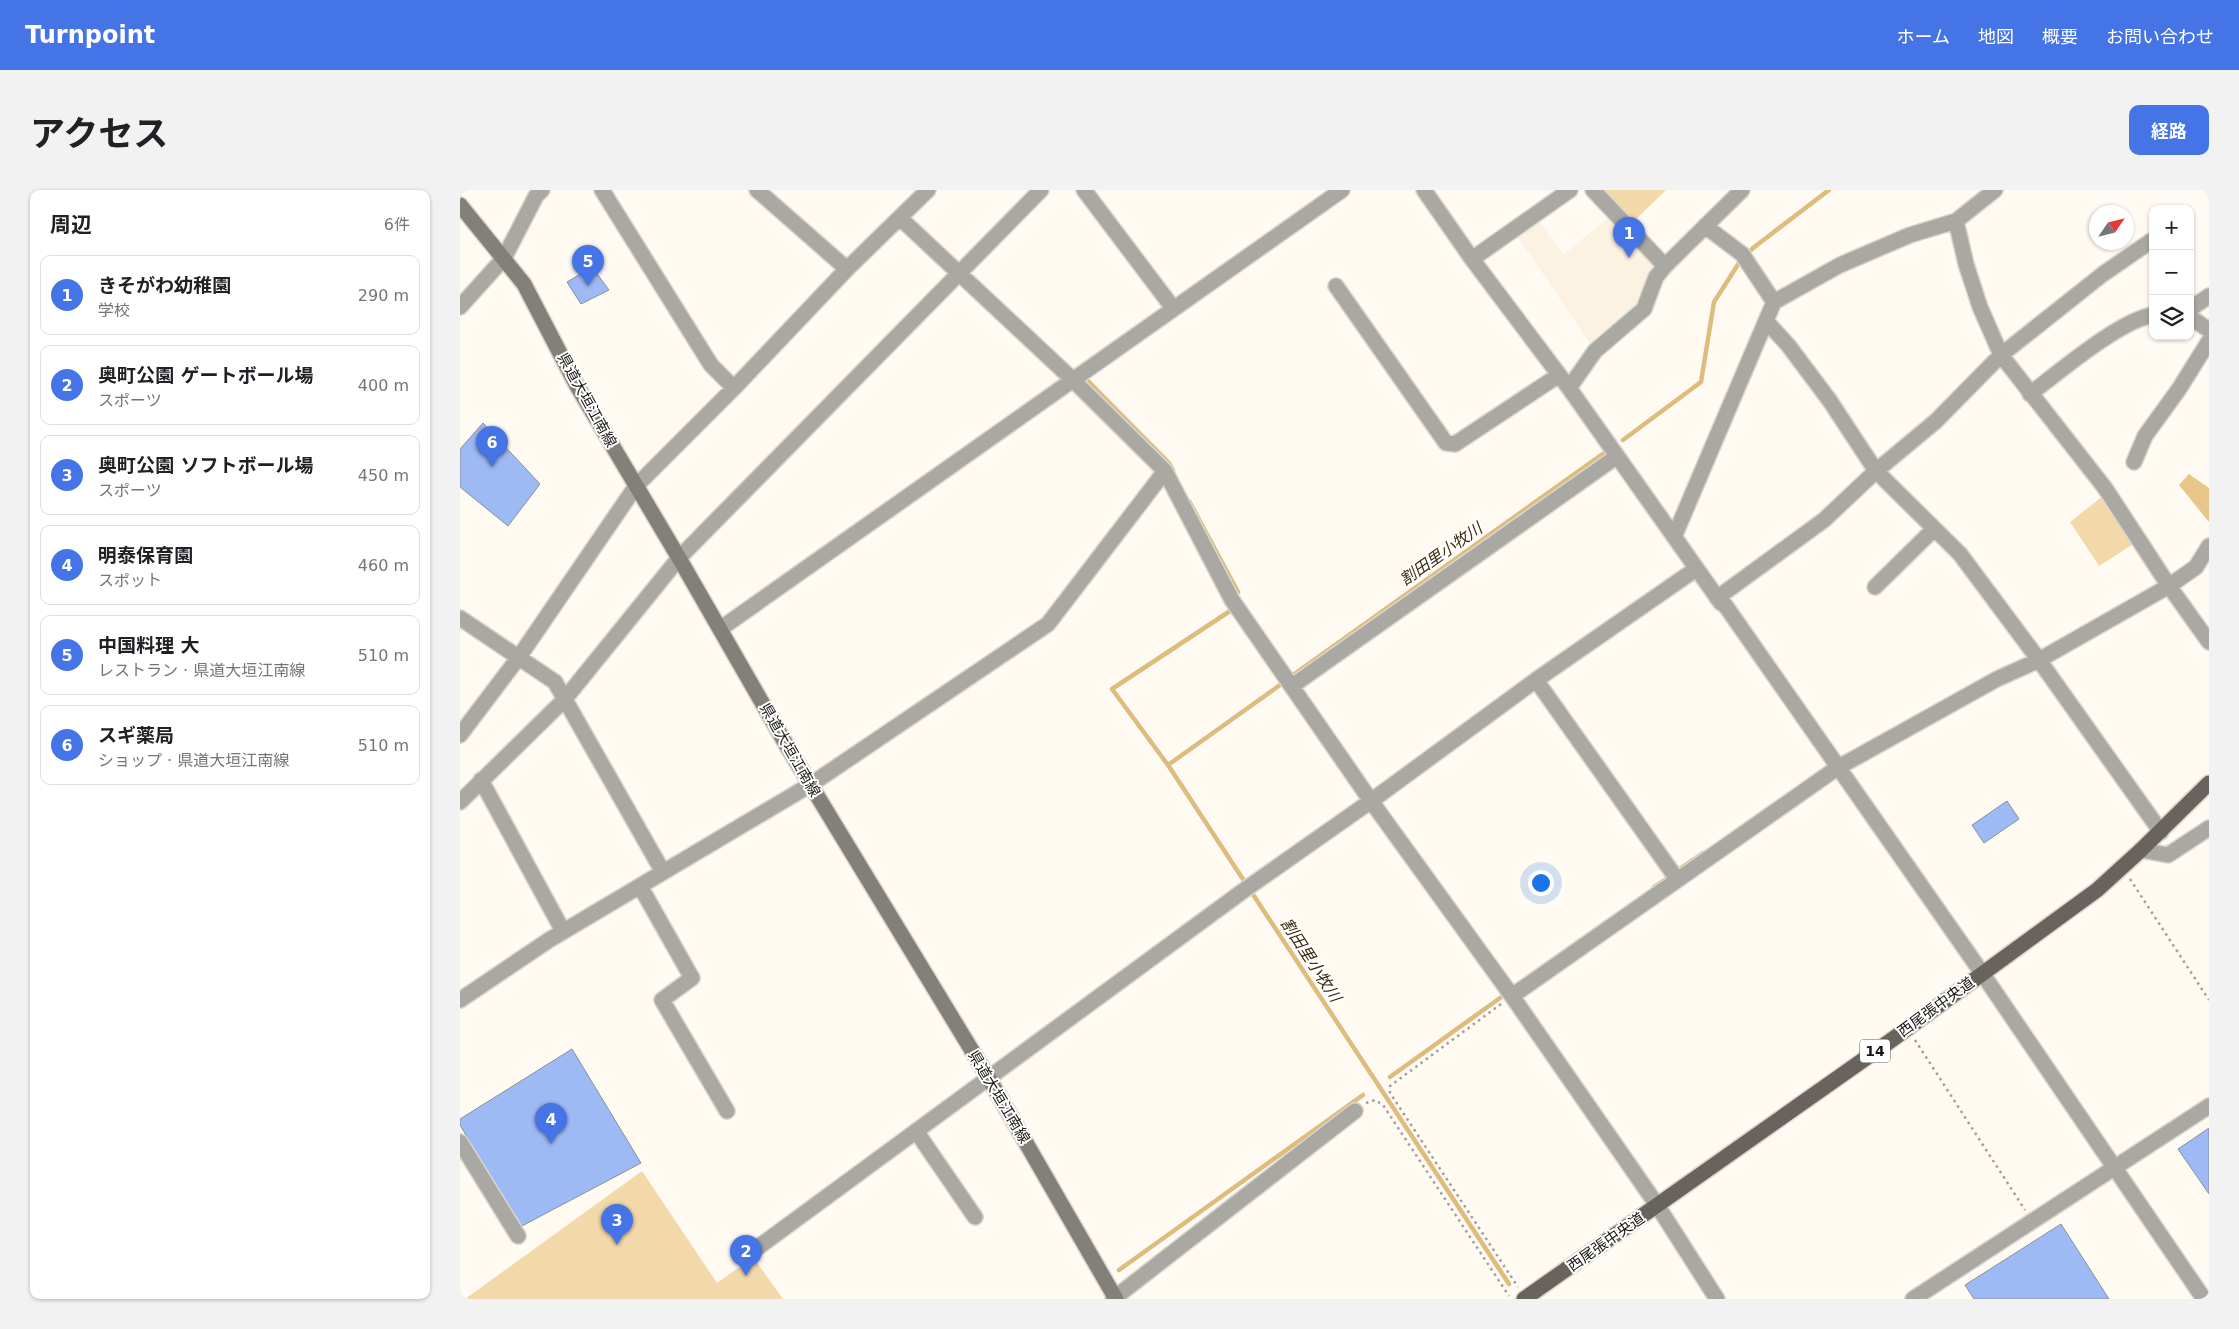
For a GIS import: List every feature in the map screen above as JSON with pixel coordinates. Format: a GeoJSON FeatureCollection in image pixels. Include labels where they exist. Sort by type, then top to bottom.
{"type":"FeatureCollection","features":[{"type":"Feature","properties":{"kind":"main road","name":"県道大垣江南線"},"geometry":{"type":"LineString","coordinates":[[460,205],[524,284],[578,386],[680,558],[810,785],[988,1078],[1115,1298]]}},
{"type":"Feature","properties":{"kind":"main road","name":"西尾張中央道"},"geometry":{"type":"LineString","coordinates":[[1520,1299],[1657,1206],[1907,1029],[2097,890],[2142,850],[2209,783]]}},
{"type":"Feature","properties":{"kind":"street"},"geometry":{"type":"LineString","coordinates":[[460,307],[504,258],[536,196],[542,190]]}},
{"type":"Feature","properties":{"kind":"street"},"geometry":{"type":"LineString","coordinates":[[602,190],[711,365],[734,388]]}},
{"type":"Feature","properties":{"kind":"street"},"geometry":{"type":"LineString","coordinates":[[756,190],[846,269]]}},
{"type":"Feature","properties":{"kind":"street"},"geometry":{"type":"LineString","coordinates":[[460,735],[519,657],[636,486],[734,388],[846,269],[928,190]]}},
{"type":"Feature","properties":{"kind":"street"},"geometry":{"type":"LineString","coordinates":[[460,802],[564,700],[680,558],[1040,190]]}},
{"type":"Feature","properties":{"kind":"street"},"geometry":{"type":"LineString","coordinates":[[1084,190],[1174,308]]}},
{"type":"Feature","properties":{"kind":"street"},"geometry":{"type":"LineString","coordinates":[[720,629],[1342,190]]}},
{"type":"Feature","properties":{"kind":"street"},"geometry":{"type":"LineString","coordinates":[[1424,190],[1472,259],[1559,374],[1717,598],[1725,605],[1837,768],[1982,973],[2204,1299]]}},
{"type":"Feature","properties":{"kind":"street"},"geometry":{"type":"LineString","coordinates":[[1472,259],[1570,190]]}},
{"type":"Feature","properties":{"kind":"street"},"geometry":{"type":"LineString","coordinates":[[1593,190],[1665,266]]}},
{"type":"Feature","properties":{"kind":"street"},"geometry":{"type":"LineString","coordinates":[[1569,388],[1596,351],[1644,309],[1656,277],[1665,266],[1742,190]]}},
{"type":"Feature","properties":{"kind":"street"},"geometry":{"type":"LineString","coordinates":[[1674,537],[1774,302],[1840,265],[1910,235],[1956,221],[1995,190]]}},
{"type":"Feature","properties":{"kind":"street"},"geometry":{"type":"LineString","coordinates":[[900,218],[1072,379],[1165,471],[1232,600],[1371,801],[1512,996],[1657,1206],[1717,1299]]}},
{"type":"Feature","properties":{"kind":"street"},"geometry":{"type":"LineString","coordinates":[[1956,221],[1966,264],[1980,307],[2001,355],[2105,488],[2169,586],[2209,642]]}},
{"type":"Feature","properties":{"kind":"street"},"geometry":{"type":"LineString","coordinates":[[1705,226],[1744,257],[1774,302]]}},
{"type":"Feature","properties":{"kind":"street"},"geometry":{"type":"LineString","coordinates":[[1717,598],[1824,520],[1876,471],[1936,421],[2001,355],[2103,274],[2149,242]]}},
{"type":"Feature","properties":{"kind":"street"},"geometry":{"type":"LineString","coordinates":[[1336,286],[1446,443],[1455,444],[1559,374]]}},
{"type":"Feature","properties":{"kind":"street"},"geometry":{"type":"LineString","coordinates":[[2194,306],[2209,296]]}},
{"type":"Feature","properties":{"kind":"street"},"geometry":{"type":"LineString","coordinates":[[2030,394],[2120,328],[2149,315]]}},
{"type":"Feature","properties":{"kind":"street"},"geometry":{"type":"LineString","coordinates":[[2194,320],[2209,330]]}},
{"type":"Feature","properties":{"kind":"street"},"geometry":{"type":"LineString","coordinates":[[1766,321],[1788,344],[1830,400],[1876,471],[1960,554],[2160,832]]}},
{"type":"Feature","properties":{"kind":"street"},"geometry":{"type":"LineString","coordinates":[[2134,462],[2145,436],[2179,389],[2209,340]]}},
{"type":"Feature","properties":{"kind":"street"},"geometry":{"type":"LineString","coordinates":[[1292,686],[1616,456]]}},
{"type":"Feature","properties":{"kind":"street"},"geometry":{"type":"LineString","coordinates":[[460,1000],[563,931],[810,785],[1048,624],[1165,471]]}},
{"type":"Feature","properties":{"kind":"street"},"geometry":{"type":"LineString","coordinates":[[1875,587],[1934,529]]}},
{"type":"Feature","properties":{"kind":"street"},"geometry":{"type":"LineString","coordinates":[[1512,996],[1676,879],[1837,768],[1997,679],[2038,660],[2169,586],[2196,567],[2209,546]]}},
{"type":"Feature","properties":{"kind":"street"},"geometry":{"type":"LineString","coordinates":[[753,1251],[1247,888],[1371,801],[1536,680],[1696,569]]}},
{"type":"Feature","properties":{"kind":"street"},"geometry":{"type":"LineString","coordinates":[[460,618],[555,682],[663,872]]}},
{"type":"Feature","properties":{"kind":"street"},"geometry":{"type":"LineString","coordinates":[[1536,680],[1676,879]]}},
{"type":"Feature","properties":{"kind":"street"},"geometry":{"type":"LineString","coordinates":[[481,780],[563,931]]}},
{"type":"Feature","properties":{"kind":"street"},"geometry":{"type":"LineString","coordinates":[[2142,850],[2168,855],[2209,828]]}},
{"type":"Feature","properties":{"kind":"street"},"geometry":{"type":"LineString","coordinates":[[640,886],[692,978],[662,1000],[727,1111]]}},
{"type":"Feature","properties":{"kind":"street"},"geometry":{"type":"LineString","coordinates":[[1913,1299],[2209,1106]]}},
{"type":"Feature","properties":{"kind":"street"},"geometry":{"type":"LineString","coordinates":[[1115,1298],[1355,1111]]}},
{"type":"Feature","properties":{"kind":"street"},"geometry":{"type":"LineString","coordinates":[[916,1131],[974,1217]]}},
{"type":"Feature","properties":{"kind":"street"},"geometry":{"type":"LineString","coordinates":[[460,1144],[518,1236]]}},
{"type":"Feature","properties":{"kind":"path"},"geometry":{"type":"LineString","coordinates":[[2122,868],[2209,1000]]}},
{"type":"Feature","properties":{"kind":"path"},"geometry":{"type":"LineString","coordinates":[[1512,996],[1390,1086],[1390,1093],[1520,1299]]}},
{"type":"Feature","properties":{"kind":"path"},"geometry":{"type":"LineString","coordinates":[[1907,1029],[2033,1221]]}},
{"type":"Feature","properties":{"kind":"path"},"geometry":{"type":"LineString","coordinates":[[1355,1111],[1368,1102],[1375,1100],[1383,1105],[1520,1299]]}},
{"type":"Feature","properties":{"kind":"shaded area"},"geometry":{"type":"Polygon","coordinates":[[[1593,190],[1666,190],[1628,227],[1593,190]]]}},
{"type":"Feature","properties":{"kind":"shaded area"},"geometry":{"type":"Polygon","coordinates":[[[1534,216],[1564,254],[1608,218],[1653,265],[1640,300],[1595,351],[1518,237],[1534,216]]]}},
{"type":"Feature","properties":{"kind":"shaded area"},"geometry":{"type":"Polygon","coordinates":[[[2189,474],[2209,488],[2209,522],[2179,485],[2189,474]]]}},
{"type":"Feature","properties":{"kind":"shaded area"},"geometry":{"type":"Polygon","coordinates":[[[2103,496],[2133,544],[2099,566],[2070,522],[2103,496]]]}},
{"type":"Feature","properties":{"kind":"shaded area"},"geometry":{"type":"Polygon","coordinates":[[[642,1171],[717,1283],[753,1257],[783,1299],[465,1299],[642,1171]]]}},
{"type":"Feature","properties":{"kind":"building"},"geometry":{"type":"Polygon","coordinates":[[[592,267],[609,290],[581,304],[567,282],[592,267]]]}},
{"type":"Feature","properties":{"kind":"building"},"geometry":{"type":"Polygon","coordinates":[[[483,423],[540,484],[508,526],[460,487],[460,449],[483,423]]]}},
{"type":"Feature","properties":{"kind":"building"},"geometry":{"type":"Polygon","coordinates":[[[2007,801],[2019,819],[1984,843],[1972,825],[2007,801]]]}},
{"type":"Feature","properties":{"kind":"building"},"geometry":{"type":"Polygon","coordinates":[[[572,1049],[641,1163],[520,1227],[460,1125],[460,1119],[572,1049]]]}},
{"type":"Feature","properties":{"kind":"building"},"geometry":{"type":"Polygon","coordinates":[[[2209,1128],[2209,1194],[2178,1149],[2209,1128]]]}},
{"type":"Feature","properties":{"kind":"building"},"geometry":{"type":"Polygon","coordinates":[[[2061,1224],[2109,1299],[1974,1299],[1965,1285],[2061,1224]]]}},
{"type":"Feature","properties":{"kind":"waterway","name":"割田里小牧川"},"geometry":{"type":"LineString","coordinates":[[1623,440],[1701,382],[1714,302],[1739,263],[1753,248],[1829,190]]}},
{"type":"Feature","properties":{"kind":"waterway"},"geometry":{"type":"LineString","coordinates":[[1088,381],[1169,463],[1173,470]]}},
{"type":"Feature","properties":{"kind":"waterway","name":"割田里小牧川"},"geometry":{"type":"LineString","coordinates":[[1293,675],[1604,453]]}},
{"type":"Feature","properties":{"kind":"waterway"},"geometry":{"type":"LineString","coordinates":[[1189,501],[1238,592]]}},
{"type":"Feature","properties":{"kind":"waterway"},"geometry":{"type":"LineString","coordinates":[[1168,765],[1112,689],[1230,611]]}},
{"type":"Feature","properties":{"kind":"waterway","name":"割田里小牧川"},"geometry":{"type":"LineString","coordinates":[[1280,685],[1168,765],[1509,1284]]}},
{"type":"Feature","properties":{"kind":"waterway"},"geometry":{"type":"LineString","coordinates":[[1681,868],[1703,853]]}},
{"type":"Feature","properties":{"kind":"waterway"},"geometry":{"type":"LineString","coordinates":[[1654,887],[1669,877]]}},
{"type":"Feature","properties":{"kind":"waterway"},"geometry":{"type":"LineString","coordinates":[[1390,1077],[1500,998]]}},
{"type":"Feature","properties":{"kind":"waterway"},"geometry":{"type":"LineString","coordinates":[[1119,1270],[1363,1095]]}},
{"type":"Feature","properties":{"kind":"place","name":"きそがわ幼稚園"},"geometry":{"type":"Point","coordinates":[1629,258]}},
{"type":"Feature","properties":{"kind":"place","name":"中国料理 大"},"geometry":{"type":"Point","coordinates":[588,286]}},
{"type":"Feature","properties":{"kind":"place","name":"スギ薬局"},"geometry":{"type":"Point","coordinates":[492,467]}},
{"type":"Feature","properties":{"kind":"place","name":"明泰保育園"},"geometry":{"type":"Point","coordinates":[551,1144]}},
{"type":"Feature","properties":{"kind":"place","name":"奥町公園 ソフトボール場"},"geometry":{"type":"Point","coordinates":[617,1245]}},
{"type":"Feature","properties":{"kind":"place","name":"奥町公園 ゲートボール場"},"geometry":{"type":"Point","coordinates":[746,1276]}}]}
